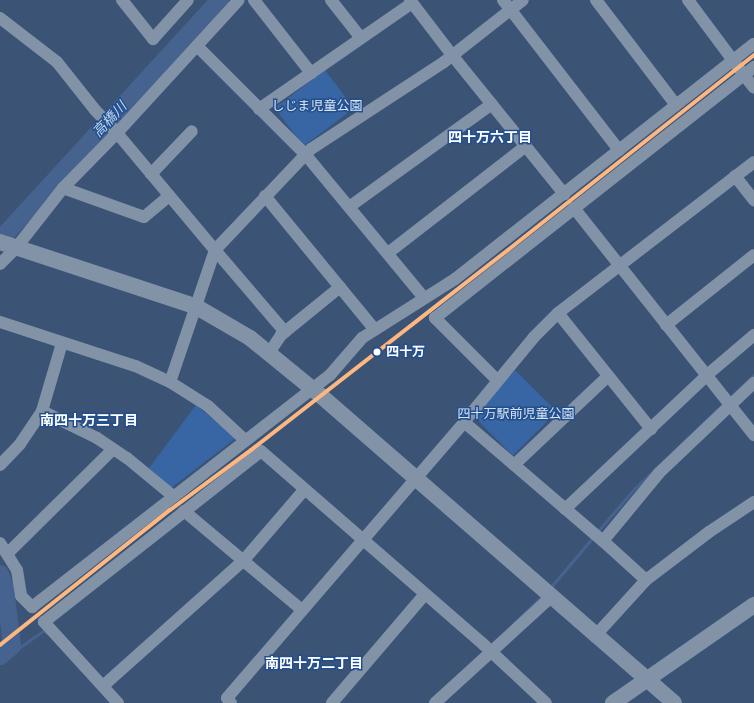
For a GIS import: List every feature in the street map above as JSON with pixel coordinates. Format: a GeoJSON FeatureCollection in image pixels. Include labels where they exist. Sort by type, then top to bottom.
{"type":"FeatureCollection","features":[{"type":"Feature","properties":{"kind":"street"},"geometry":{"type":"LineString","coordinates":[[122,0],[154,39],[188,0]]}},
{"type":"Feature","properties":{"kind":"street"},"geometry":{"type":"LineString","coordinates":[[0,264],[7,244],[63,188],[239,0]]}},
{"type":"Feature","properties":{"kind":"street"},"geometry":{"type":"LineString","coordinates":[[254,0],[311,73]]}},
{"type":"Feature","properties":{"kind":"street"},"geometry":{"type":"LineString","coordinates":[[331,0],[361,38]]}},
{"type":"Feature","properties":{"kind":"street"},"geometry":{"type":"LineString","coordinates":[[170,382],[214,250],[305,154],[452,55],[507,5],[523,0]]}},
{"type":"Feature","properties":{"kind":"street"},"geometry":{"type":"LineString","coordinates":[[596,0],[676,105]]}},
{"type":"Feature","properties":{"kind":"street"},"geometry":{"type":"LineString","coordinates":[[688,0],[754,88]]}},
{"type":"Feature","properties":{"kind":"street"},"geometry":{"type":"LineString","coordinates":[[259,109],[361,38],[411,1],[452,55],[564,194]]}},
{"type":"Feature","properties":{"kind":"street"},"geometry":{"type":"LineString","coordinates":[[507,5],[619,150]]}},
{"type":"Feature","properties":{"kind":"street"},"geometry":{"type":"LineString","coordinates":[[0,18],[57,62],[95,110],[115,131],[214,250],[285,332]]}},
{"type":"Feature","properties":{"kind":"street"},"geometry":{"type":"LineString","coordinates":[[0,543],[8,553],[17,570],[20,596],[32,607],[312,389],[330,374],[362,338],[456,279],[754,44]]}},
{"type":"Feature","properties":{"kind":"street"},"geometry":{"type":"LineString","coordinates":[[197,46],[305,154],[424,298]]}},
{"type":"Feature","properties":{"kind":"street"},"geometry":{"type":"LineString","coordinates":[[498,380],[435,318],[754,67]]}},
{"type":"Feature","properties":{"kind":"street"},"geometry":{"type":"LineString","coordinates":[[349,207],[492,104]]}},
{"type":"Feature","properties":{"kind":"street"},"geometry":{"type":"LineString","coordinates":[[150,174],[192,131]]}},
{"type":"Feature","properties":{"kind":"street"},"geometry":{"type":"LineString","coordinates":[[388,253],[526,146]]}},
{"type":"Feature","properties":{"kind":"street"},"geometry":{"type":"LineString","coordinates":[[226,701],[302,610],[464,422],[534,337],[558,313],[754,162]]}},
{"type":"Feature","properties":{"kind":"street"},"geometry":{"type":"LineString","coordinates":[[735,176],[754,200]]}},
{"type":"Feature","properties":{"kind":"street"},"geometry":{"type":"LineString","coordinates":[[63,188],[144,217],[169,196]]}},
{"type":"Feature","properties":{"kind":"street"},"geometry":{"type":"LineString","coordinates":[[266,196],[375,330]]}},
{"type":"Feature","properties":{"kind":"street"},"geometry":{"type":"LineString","coordinates":[[574,208],[754,435]]}},
{"type":"Feature","properties":{"kind":"street"},"geometry":{"type":"LineString","coordinates":[[7,244],[195,306],[250,338],[269,352],[312,389],[674,703]]}},
{"type":"Feature","properties":{"kind":"street"},"geometry":{"type":"LineString","coordinates":[[666,325],[754,255]]}},
{"type":"Feature","properties":{"kind":"street"},"geometry":{"type":"LineString","coordinates":[[269,352],[285,332],[340,287]]}},
{"type":"Feature","properties":{"kind":"street"},"geometry":{"type":"LineString","coordinates":[[558,313],[651,428]]}},
{"type":"Feature","properties":{"kind":"street"},"geometry":{"type":"LineString","coordinates":[[0,322],[135,366],[170,382],[208,406],[245,440]]}},
{"type":"Feature","properties":{"kind":"street"},"geometry":{"type":"LineString","coordinates":[[565,509],[707,375],[754,335]]}},
{"type":"Feature","properties":{"kind":"street"},"geometry":{"type":"LineString","coordinates":[[0,465],[20,444],[42,411],[62,343]]}},
{"type":"Feature","properties":{"kind":"street"},"geometry":{"type":"LineString","coordinates":[[514,465],[608,376]]}},
{"type":"Feature","properties":{"kind":"street"},"geometry":{"type":"LineString","coordinates":[[598,536],[727,401],[754,383]]}},
{"type":"Feature","properties":{"kind":"street"},"geometry":{"type":"LineString","coordinates":[[42,411],[97,438],[127,458],[173,496]]}},
{"type":"Feature","properties":{"kind":"street"},"geometry":{"type":"LineString","coordinates":[[464,422],[598,536],[646,580]]}},
{"type":"Feature","properties":{"kind":"street"},"geometry":{"type":"LineString","coordinates":[[8,553],[113,449]]}},
{"type":"Feature","properties":{"kind":"street"},"geometry":{"type":"LineString","coordinates":[[118,703],[44,622],[261,451],[304,490],[363,539],[488,648],[546,703]]}},
{"type":"Feature","properties":{"kind":"street"},"geometry":{"type":"LineString","coordinates":[[103,686],[243,561],[304,490]]}},
{"type":"Feature","properties":{"kind":"street"},"geometry":{"type":"LineString","coordinates":[[595,636],[646,580],[709,532],[754,502]]}},
{"type":"Feature","properties":{"kind":"street"},"geometry":{"type":"LineString","coordinates":[[184,512],[302,610]]}},
{"type":"Feature","properties":{"kind":"street"},"geometry":{"type":"LineString","coordinates":[[435,703],[488,648],[548,593]]}},
{"type":"Feature","properties":{"kind":"street"},"geometry":{"type":"LineString","coordinates":[[332,703],[425,594]]}},
{"type":"Feature","properties":{"kind":"street"},"geometry":{"type":"LineString","coordinates":[[613,703],[754,604]]}},
{"type":"Feature","properties":{"kind":"green space","name":"しじま児童公園"},"geometry":{"type":"Polygon","coordinates":[[[325,70],[354,108],[304,146],[275,108],[325,70]]]}},
{"type":"Feature","properties":{"kind":"green space","name":"四十万駅前児童公園"},"geometry":{"type":"Polygon","coordinates":[[[515,370],[557,412],[513,456],[471,414],[515,370]]]}},
{"type":"Feature","properties":{"kind":"green space"},"geometry":{"type":"Polygon","coordinates":[[[196,405],[236,438],[171,488],[149,468],[196,405]]]}},
{"type":"Feature","properties":{"kind":"waterway","name":"高橋川"},"geometry":{"type":"LineString","coordinates":[[0,240],[220,0]]}},
{"type":"Feature","properties":{"kind":"waterway"},"geometry":{"type":"LineString","coordinates":[[729,398],[754,375]]}},
{"type":"Feature","properties":{"kind":"waterway"},"geometry":{"type":"LineString","coordinates":[[597,532],[634,489],[725,402]]}},
{"type":"Feature","properties":{"kind":"waterway"},"geometry":{"type":"LineString","coordinates":[[550,588],[594,536]]}},
{"type":"Feature","properties":{"kind":"waterway","name":"高橋川"},"geometry":{"type":"LineString","coordinates":[[0,574],[5,588],[12,646],[0,656]]}},
{"type":"Feature","properties":{"kind":"waterway"},"geometry":{"type":"LineString","coordinates":[[514,623],[543,595]]}},
{"type":"Feature","properties":{"kind":"waterway"},"geometry":{"type":"LineString","coordinates":[[12,646],[20,647],[44,630],[46,632]]}},
{"type":"Feature","properties":{"kind":"transit line"},"geometry":{"type":"LineString","coordinates":[[0,645],[170,510],[251,450],[508,250],[754,55]]}},
{"type":"Feature","properties":{"kind":"place","name":"四十万"},"geometry":{"type":"Point","coordinates":[377,352]}},
{"type":"Feature","properties":{"kind":"district","name":"四十万六丁目"},"geometry":{"type":"Point","coordinates":[490,138]}},
{"type":"Feature","properties":{"kind":"district","name":"南四十万三丁目"},"geometry":{"type":"Point","coordinates":[89,421]}},
{"type":"Feature","properties":{"kind":"district","name":"南四十万二丁目"},"geometry":{"type":"Point","coordinates":[314,664]}}]}
